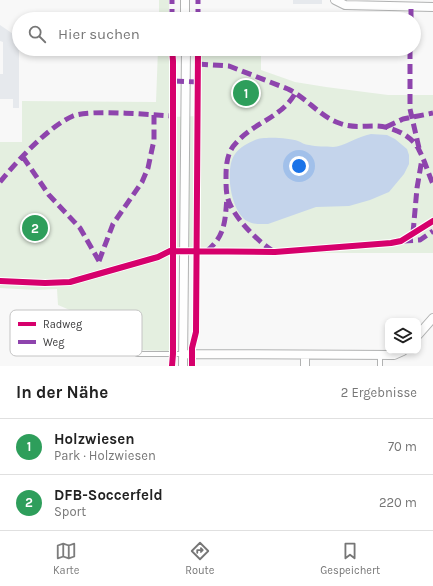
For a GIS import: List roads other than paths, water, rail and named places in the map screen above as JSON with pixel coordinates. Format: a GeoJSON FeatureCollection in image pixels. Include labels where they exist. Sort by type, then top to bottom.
{"type":"FeatureCollection","features":[{"type":"Feature","properties":{"kind":"street"},"geometry":{"type":"LineString","coordinates":[[185,0],[185,12]]}},
{"type":"Feature","properties":{"kind":"street"},"geometry":{"type":"LineString","coordinates":[[335,0],[345,5],[433,7]]}},
{"type":"Feature","properties":{"kind":"street"},"geometry":{"type":"LineString","coordinates":[[183,366],[186,56]]}},
{"type":"Feature","properties":{"kind":"street"},"geometry":{"type":"LineString","coordinates":[[421,332],[433,318]]}},
{"type":"Feature","properties":{"kind":"street"},"geometry":{"type":"LineString","coordinates":[[183,354],[396,354]]}},
{"type":"Feature","properties":{"kind":"street"},"geometry":{"type":"LineString","coordinates":[[305,355],[306,366]]}},
{"type":"Feature","properties":{"kind":"lane"},"geometry":{"type":"LineString","coordinates":[[142,354],[183,354]]}},
{"type":"Feature","properties":{"kind":"lane"},"geometry":{"type":"LineString","coordinates":[[380,355],[380,366]]}},
{"type":"Feature","properties":{"kind":"water"},"geometry":{"type":"Polygon","coordinates":[[[371,134],[387,135],[395,139],[407,149],[409,155],[409,164],[404,174],[389,192],[370,200],[349,206],[316,207],[268,224],[250,222],[241,216],[233,200],[230,179],[232,161],[239,149],[255,140],[264,138],[283,138],[312,146],[337,147],[371,134]]]}},
{"type":"Feature","properties":{"kind":"place","name":"Holzwiesen"},"geometry":{"type":"Point","coordinates":[246,93]}},
{"type":"Feature","properties":{"kind":"place","name":"DFB-Soccerfeld"},"geometry":{"type":"Point","coordinates":[35,228]}}]}
